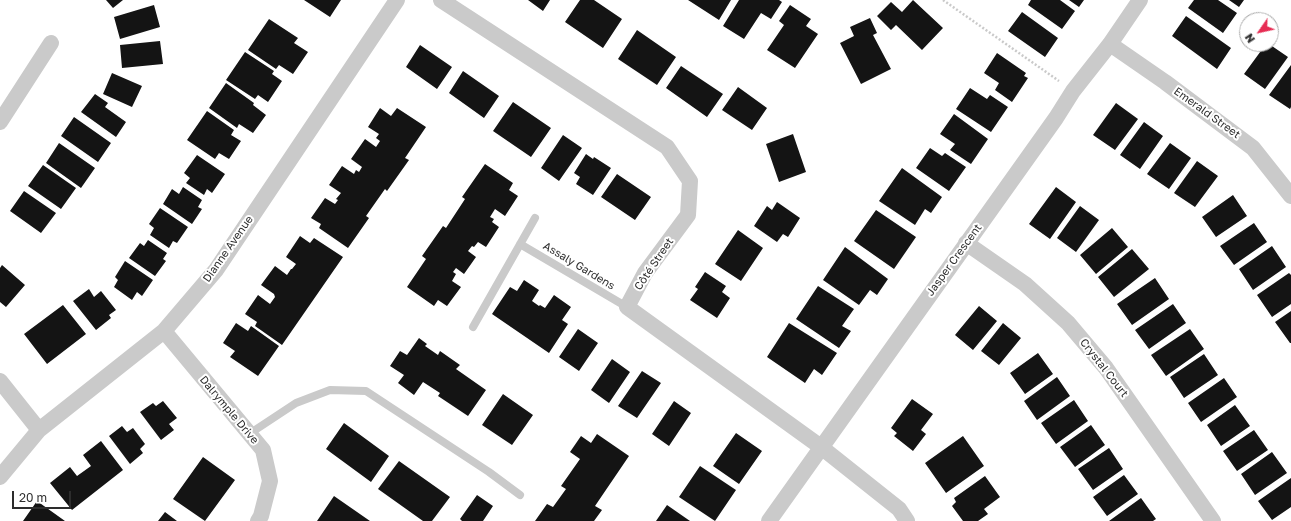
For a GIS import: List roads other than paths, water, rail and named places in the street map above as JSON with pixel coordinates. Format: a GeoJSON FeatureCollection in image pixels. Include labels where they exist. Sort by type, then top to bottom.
{"type":"FeatureCollection","features":[{"type":"Feature","properties":{"kind":"street","name":"Dianne Avenue"},"geometry":{"type":"LineString","coordinates":[[0,478],[39,430],[164,331],[216,270],[397,0]]}},
{"type":"Feature","properties":{"kind":"street","name":"Côté Street"},"geometry":{"type":"LineString","coordinates":[[441,0],[667,147],[690,181],[688,215],[645,273],[627,307]]}},
{"type":"Feature","properties":{"kind":"street","name":"Jasper Crescent"},"geometry":{"type":"LineString","coordinates":[[769,521],[1073,92],[1110,44],[1140,0]]}},
{"type":"Feature","properties":{"kind":"street"},"geometry":{"type":"LineString","coordinates":[[0,122],[51,43]]}},
{"type":"Feature","properties":{"kind":"street","name":"Emerald Street"},"geometry":{"type":"LineString","coordinates":[[1110,44],[1165,82],[1254,148],[1291,196]]}},
{"type":"Feature","properties":{"kind":"street","name":"Crystal Court"},"geometry":{"type":"LineString","coordinates":[[966,243],[1025,284],[1068,323],[1106,368],[1213,521]]}},
{"type":"Feature","properties":{"kind":"street"},"geometry":{"type":"LineString","coordinates":[[627,307],[821,447],[898,509],[907,521]]}},
{"type":"Feature","properties":{"kind":"street","name":"Dalrymple Drive"},"geometry":{"type":"LineString","coordinates":[[164,331],[263,450],[270,481],[261,516],[258,521]]}},
{"type":"Feature","properties":{"kind":"street"},"geometry":{"type":"LineString","coordinates":[[0,381],[39,430]]}},
{"type":"Feature","properties":{"kind":"lane"},"geometry":{"type":"LineString","coordinates":[[473,327],[535,218]]}},
{"type":"Feature","properties":{"kind":"lane","name":"Assaly Gardens"},"geometry":{"type":"LineString","coordinates":[[520,244],[627,307]]}},
{"type":"Feature","properties":{"kind":"lane"},"geometry":{"type":"LineString","coordinates":[[249,434],[296,403],[323,392],[330,390],[366,391],[490,472],[520,495]]}}]}
